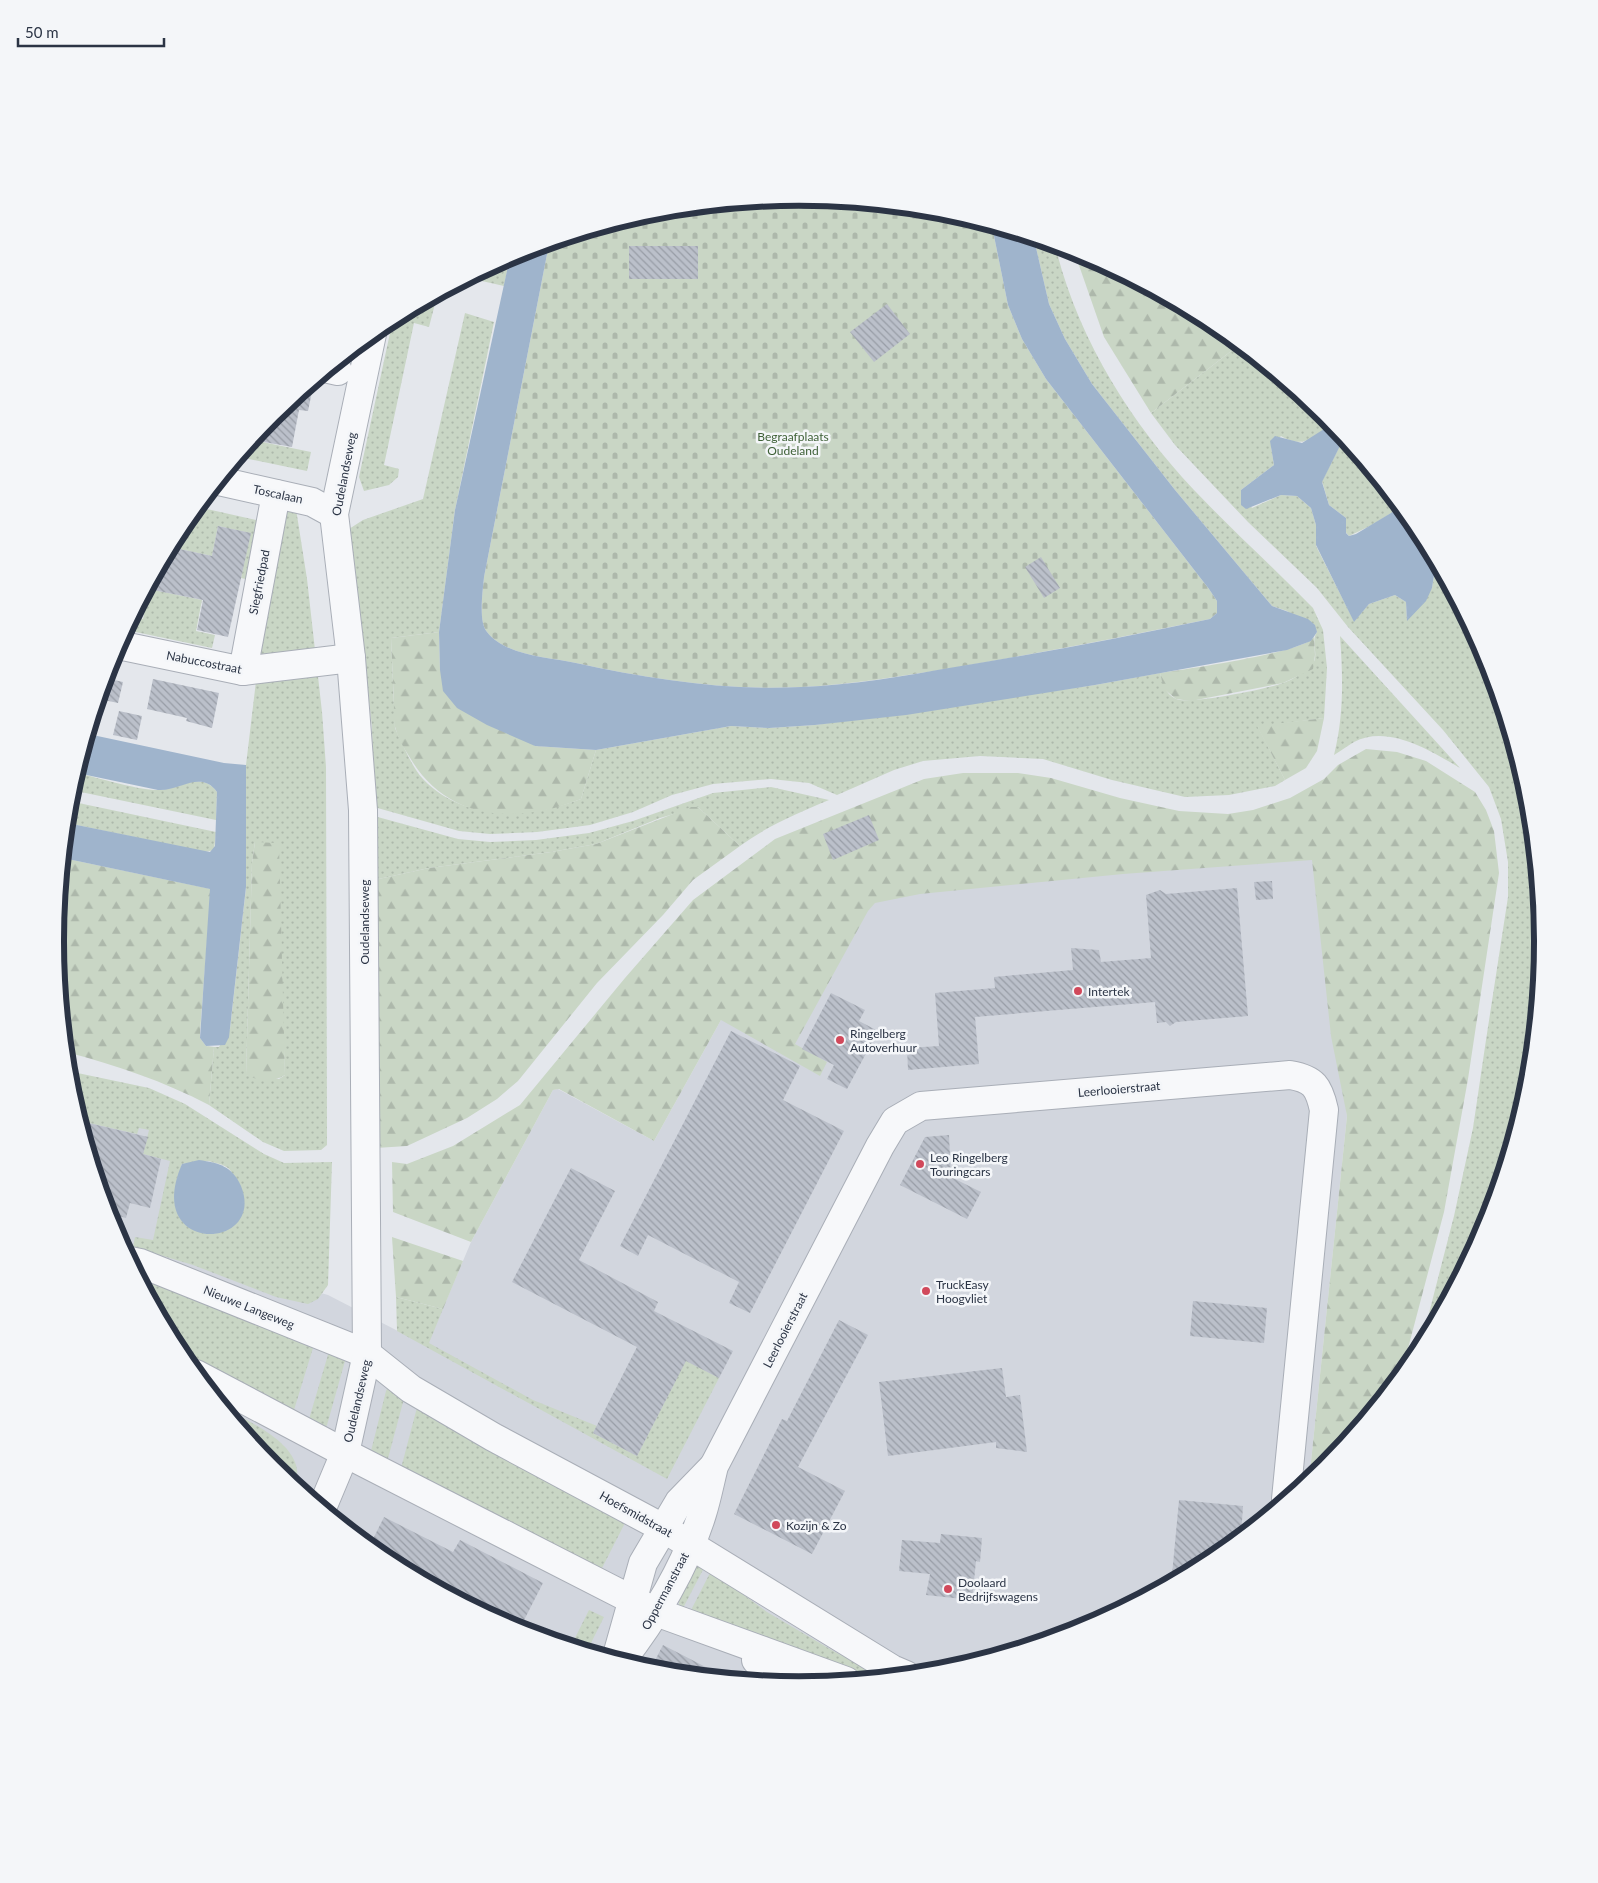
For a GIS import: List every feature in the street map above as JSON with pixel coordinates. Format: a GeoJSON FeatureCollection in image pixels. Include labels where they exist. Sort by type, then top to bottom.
{"type":"FeatureCollection","features":[{"type":"Feature","properties":{"kind":"street","name":"Oudelandseweg"},"geometry":{"type":"LineString","coordinates":[[324,1503],[345,1453],[367,1354],[363,810],[350,658],[334,514],[370,345]]}},
{"type":"Feature","properties":{"kind":"street","name":"Toscalaan"},"geometry":{"type":"LineString","coordinates":[[225,482],[312,502],[334,514]]}},
{"type":"Feature","properties":{"kind":"street","name":"Siegfriedpad"},"geometry":{"type":"LineString","coordinates":[[242,671],[276,494]]}},
{"type":"Feature","properties":{"kind":"street","name":"Nabuccostraat"},"geometry":{"type":"LineString","coordinates":[[126,647],[242,671],[350,658]]}},
{"type":"Feature","properties":{"kind":"street","name":"Leerlooierstraat"},"geometry":{"type":"LineString","coordinates":[[690,1544],[702,1515],[714,1466],[880,1146],[895,1121],[907,1112],[921,1106],[1290,1075],[1306,1077],[1317,1088],[1324,1110],[1287,1491]]}},
{"type":"Feature","properties":{"kind":"street","name":"Nieuwe Langeweg"},"geometry":{"type":"LineString","coordinates":[[139,1264],[367,1354]]}},
{"type":"Feature","properties":{"kind":"street","name":"Hoefsmidstraat"},"geometry":{"type":"LineString","coordinates":[[367,1354],[419,1394],[493,1437],[663,1528],[896,1670]]}},
{"type":"Feature","properties":{"kind":"street"},"geometry":{"type":"LineString","coordinates":[[211,1382],[345,1453],[656,1612],[831,1676]]}},
{"type":"Feature","properties":{"kind":"street","name":"Leerlooierstraat"},"geometry":{"type":"LineString","coordinates":[[663,1528],[679,1502],[714,1466]]}},
{"type":"Feature","properties":{"kind":"street","name":"Oppermanstraat"},"geometry":{"type":"LineString","coordinates":[[618,1654],[631,1600],[643,1563],[663,1528]]}},
{"type":"Feature","properties":{"kind":"street","name":"Oppermanstraat"},"geometry":{"type":"LineString","coordinates":[[625,1656],[656,1612],[690,1544]]}},
{"type":"Feature","properties":{"kind":"street"},"geometry":{"type":"LineString","coordinates":[[744,1645],[763,1668],[778,1676]]}},
{"type":"Feature","properties":{"kind":"shaded area"},"geometry":{"type":"Polygon","coordinates":[[[1314,858],[1347,1116],[1310,1469],[1247,1525],[1167,1578],[1124,1601],[1080,1621],[1035,1638],[989,1652],[942,1663],[895,1670],[799,1677],[751,1675],[656,1663],[609,1652],[563,1638],[518,1621],[474,1601],[431,1578],[351,1525],[279,1461],[246,1426],[188,1350],[162,1309],[120,1223],[103,1178],[81,1096],[150,1119],[181,1148],[160,1248],[328,1295],[427,1346],[471,1242],[553,1090],[558,1089],[654,1141],[721,1020],[867,901],[970,881],[1314,858]]]}},
{"type":"Feature","properties":{"kind":"green space","name":"Begraafplaats Oudeland"},"geometry":{"type":"Polygon","coordinates":[[[799,206],[847,208],[942,220],[993,232],[1008,305],[1022,339],[1046,379],[1209,589],[1217,601],[1217,613],[1210,619],[947,669],[838,684],[773,688],[744,687],[660,679],[516,651],[495,640],[484,627],[482,597],[484,577],[548,251],[609,231],[656,220],[703,213],[799,206]]]}},
{"type":"Feature","properties":{"kind":"green space"},"geometry":{"type":"Polygon","coordinates":[[[1035,245],[1058,254],[1077,313],[1092,345],[1109,377],[1148,436],[1194,490],[1313,608],[1323,630],[1327,668],[1324,718],[1258,727],[1285,780],[1275,786],[1229,795],[1185,797],[1112,780],[1043,759],[980,756],[923,761],[894,770],[837,795],[809,783],[771,779],[713,784],[672,795],[633,812],[590,825],[537,832],[490,834],[459,831],[374,807],[372,727],[349,529],[363,520],[423,499],[465,313],[494,322],[455,510],[439,632],[391,638],[395,728],[412,763],[423,779],[439,793],[458,803],[498,813],[519,813],[561,806],[581,799],[596,750],[731,726],[769,728],[815,725],[1095,685],[1160,673],[1165,688],[1172,697],[1183,700],[1196,700],[1228,696],[1274,686],[1302,673],[1314,661],[1314,640],[1317,632],[1287,611],[1272,606],[1175,490],[1092,384],[1065,339],[1049,304],[1035,245]]]}},
{"type":"Feature","properties":{"kind":"green space"},"geometry":{"type":"Polygon","coordinates":[[[1078,261],[1124,282],[1167,305],[1234,349],[1151,413],[1104,337],[1078,261]]]}},
{"type":"Feature","properties":{"kind":"green space"},"geometry":{"type":"Polygon","coordinates":[[[508,267],[504,286],[478,280],[508,267]]]}},
{"type":"Feature","properties":{"kind":"green space"},"geometry":{"type":"Polygon","coordinates":[[[435,303],[429,327],[414,323],[384,465],[399,469],[398,477],[389,485],[364,491],[359,477],[391,330],[435,303]]]}},
{"type":"Feature","properties":{"kind":"green space"},"geometry":{"type":"Polygon","coordinates":[[[1234,349],[1284,389],[1319,422],[1325,429],[1308,440],[1296,442],[1281,436],[1271,447],[1274,465],[1241,490],[1252,508],[1281,495],[1297,496],[1311,508],[1316,525],[1316,546],[1354,621],[1369,604],[1395,595],[1406,602],[1407,620],[1432,588],[1435,572],[1478,660],[1495,705],[1509,751],[1520,798],[1533,893],[1533,990],[1528,1037],[1520,1085],[1509,1132],[1495,1178],[1478,1223],[1458,1267],[1426,1325],[1454,1216],[1473,1128],[1508,897],[1508,862],[1501,819],[1489,787],[1443,730],[1348,627],[1317,588],[1248,522],[1175,445],[1151,413],[1234,349]]]}},
{"type":"Feature","properties":{"kind":"green space"},"geometry":{"type":"Polygon","coordinates":[[[261,442],[311,452],[307,471],[245,458],[261,442]]]}},
{"type":"Feature","properties":{"kind":"green space"},"geometry":{"type":"Polygon","coordinates":[[[1341,445],[1394,511],[1349,536],[1344,530],[1346,518],[1329,505],[1322,481],[1341,445]]]}},
{"type":"Feature","properties":{"kind":"green space"},"geometry":{"type":"Polygon","coordinates":[[[277,505],[296,509],[307,579],[322,712],[326,767],[327,1145],[321,1150],[284,1151],[263,1142],[209,1105],[214,1047],[219,1047],[230,1029],[246,888],[246,765],[277,505]],[[255,842],[252,863],[246,1075],[279,1079],[285,1075],[284,1049],[255,842]]]}},
{"type":"Feature","properties":{"kind":"green space"},"geometry":{"type":"Polygon","coordinates":[[[205,509],[265,522],[254,581],[241,578],[250,533],[218,526],[212,556],[178,549],[205,509]]]}},
{"type":"Feature","properties":{"kind":"green space"},"geometry":{"type":"Polygon","coordinates":[[[154,590],[202,600],[196,631],[215,635],[212,648],[133,631],[139,618],[143,619],[146,605],[154,590]]]}},
{"type":"Feature","properties":{"kind":"green space"},"geometry":{"type":"Polygon","coordinates":[[[439,632],[440,670],[535,746],[596,750],[581,799],[534,812],[510,814],[487,812],[466,806],[446,796],[428,781],[405,750],[395,727],[391,638],[439,632]]]}},
{"type":"Feature","properties":{"kind":"green space"},"geometry":{"type":"Polygon","coordinates":[[[1340,636],[1460,768],[1436,754],[1409,742],[1381,736],[1367,737],[1354,742],[1334,755],[1340,725],[1342,696],[1340,636]]]}},
{"type":"Feature","properties":{"kind":"green space"},"geometry":{"type":"Polygon","coordinates":[[[1314,637],[1315,655],[1313,669],[1283,683],[1191,701],[1176,699],[1164,689],[1160,673],[1217,664],[1289,649],[1305,643],[1314,637]]]}},
{"type":"Feature","properties":{"kind":"green space"},"geometry":{"type":"Polygon","coordinates":[[[1324,718],[1317,751],[1306,768],[1285,780],[1257,726],[1324,718]]]}},
{"type":"Feature","properties":{"kind":"green space"},"geometry":{"type":"Polygon","coordinates":[[[1366,749],[1397,752],[1426,761],[1475,792],[1486,810],[1494,831],[1499,873],[1468,1079],[1444,1212],[1406,1355],[1352,1426],[1310,1469],[1347,1116],[1331,1036],[1312,860],[1123,874],[920,894],[875,903],[868,911],[795,1044],[827,1062],[820,1076],[721,1020],[654,1141],[559,1089],[553,1090],[471,1242],[393,1212],[392,1162],[407,1164],[453,1146],[520,1105],[625,978],[693,900],[775,839],[924,779],[963,773],[1018,773],[1051,778],[1120,798],[1179,811],[1228,814],[1253,810],[1290,798],[1324,779],[1338,765],[1366,749]]]}},
{"type":"Feature","properties":{"kind":"green space"},"geometry":{"type":"Polygon","coordinates":[[[83,775],[127,786],[156,790],[204,782],[211,785],[217,792],[216,820],[79,792],[83,775]]]}},
{"type":"Feature","properties":{"kind":"green space"},"geometry":{"type":"Polygon","coordinates":[[[771,787],[829,800],[772,826],[740,846],[698,807],[660,818],[596,844],[551,852],[429,868],[374,880],[374,816],[458,839],[490,842],[536,840],[589,833],[633,821],[713,793],[771,787]]]}},
{"type":"Feature","properties":{"kind":"green space"},"geometry":{"type":"Polygon","coordinates":[[[77,803],[216,832],[214,850],[205,852],[74,824],[77,803]]]}},
{"type":"Feature","properties":{"kind":"green space"},"geometry":{"type":"Polygon","coordinates":[[[691,807],[698,807],[740,846],[693,880],[663,915],[597,983],[518,1081],[497,1099],[467,1118],[407,1146],[376,1148],[374,880],[429,868],[551,852],[596,844],[691,807]]]}},
{"type":"Feature","properties":{"kind":"green space"},"geometry":{"type":"Polygon","coordinates":[[[255,842],[276,843],[279,846],[285,1075],[270,1080],[256,1079],[246,1075],[252,863],[255,842]]]}},
{"type":"Feature","properties":{"kind":"green space"},"geometry":{"type":"Polygon","coordinates":[[[69,859],[211,889],[200,1032],[200,1038],[206,1046],[214,1047],[209,1105],[174,1088],[103,1062],[73,1054],[65,990],[65,893],[69,859]]]}},
{"type":"Feature","properties":{"kind":"green space"},"geometry":{"type":"Polygon","coordinates":[[[76,1073],[149,1088],[185,1104],[264,1154],[284,1163],[332,1162],[328,1285],[318,1299],[308,1304],[276,1297],[193,1265],[133,1247],[135,1237],[153,1240],[170,1161],[143,1154],[149,1130],[139,1128],[137,1134],[87,1123],[76,1073]],[[209,1161],[182,1164],[175,1190],[206,1234],[217,1233],[234,1225],[240,1218],[243,1210],[244,1201],[241,1191],[229,1169],[209,1161]]]}},
{"type":"Feature","properties":{"kind":"green space"},"geometry":{"type":"Polygon","coordinates":[[[392,1237],[463,1261],[443,1309],[396,1297],[392,1237]]]}},
{"type":"Feature","properties":{"kind":"green space"},"geometry":{"type":"Polygon","coordinates":[[[146,1278],[313,1348],[294,1410],[287,1408],[286,1414],[202,1369],[162,1309],[146,1278]]]}},
{"type":"Feature","properties":{"kind":"green space"},"geometry":{"type":"Polygon","coordinates":[[[396,1297],[443,1309],[429,1343],[533,1400],[597,1426],[593,1433],[637,1456],[676,1380],[664,1349],[719,1378],[667,1479],[397,1331],[396,1297]]]}},
{"type":"Feature","properties":{"kind":"green space"},"geometry":{"type":"Polygon","coordinates":[[[330,1348],[345,1361],[327,1425],[324,1429],[307,1426],[330,1348]]]}},
{"type":"Feature","properties":{"kind":"green space"},"geometry":{"type":"Polygon","coordinates":[[[388,1387],[406,1391],[386,1466],[371,1451],[388,1387]]]}},
{"type":"Feature","properties":{"kind":"green space"},"geometry":{"type":"Polygon","coordinates":[[[419,1400],[628,1517],[598,1576],[400,1472],[419,1400]]]}},
{"type":"Feature","properties":{"kind":"green space"},"geometry":{"type":"Polygon","coordinates":[[[237,1415],[276,1438],[292,1455],[297,1478],[237,1415]]]}},
{"type":"Feature","properties":{"kind":"green space"},"geometry":{"type":"Polygon","coordinates":[[[701,1564],[705,1566],[682,1610],[679,1607],[679,1602],[682,1589],[693,1571],[701,1564]]]}},
{"type":"Feature","properties":{"kind":"green space"},"geometry":{"type":"Polygon","coordinates":[[[711,1571],[767,1612],[835,1652],[875,1672],[853,1674],[689,1614],[711,1571]]]}},
{"type":"Feature","properties":{"kind":"green space"},"geometry":{"type":"Polygon","coordinates":[[[589,1610],[604,1617],[589,1646],[573,1641],[589,1610]]]}},
{"type":"Feature","properties":{"kind":"water"},"geometry":{"type":"Polygon","coordinates":[[[993,232],[1035,245],[1049,304],[1065,339],[1092,384],[1175,490],[1272,606],[1308,619],[1315,625],[1317,632],[1311,641],[1287,650],[1095,685],[906,715],[769,728],[731,726],[596,750],[535,746],[487,725],[457,708],[443,691],[440,670],[439,632],[455,510],[508,267],[548,251],[484,577],[482,606],[484,627],[495,640],[505,646],[516,651],[541,657],[660,679],[744,687],[801,687],[878,680],[917,674],[1210,619],[1217,613],[1217,601],[1046,379],[1022,339],[1008,305],[993,232]]]}},
{"type":"Feature","properties":{"kind":"water"},"geometry":{"type":"Polygon","coordinates":[[[1325,428],[1341,445],[1322,482],[1329,505],[1346,518],[1346,533],[1349,536],[1356,534],[1394,511],[1435,572],[1432,588],[1426,601],[1407,621],[1406,602],[1395,595],[1369,604],[1354,622],[1316,545],[1316,525],[1311,508],[1297,496],[1281,495],[1246,509],[1241,505],[1241,490],[1274,465],[1270,441],[1275,436],[1302,443],[1325,428]]]}},
{"type":"Feature","properties":{"kind":"water"},"geometry":{"type":"Polygon","coordinates":[[[94,735],[224,763],[246,765],[246,887],[229,1037],[225,1045],[206,1046],[200,1038],[210,889],[69,859],[74,824],[210,852],[215,846],[217,792],[211,785],[204,782],[189,783],[166,790],[84,774],[94,735]]]}},
{"type":"Feature","properties":{"kind":"water"},"geometry":{"type":"Polygon","coordinates":[[[199,1160],[213,1163],[229,1170],[241,1186],[244,1207],[237,1223],[223,1232],[206,1234],[190,1229],[178,1215],[174,1194],[182,1164],[199,1160]]]}},
{"type":"Feature","properties":{"kind":"building"},"geometry":{"type":"Polygon","coordinates":[[[629,246],[698,246],[698,279],[629,279],[629,246]]]}},
{"type":"Feature","properties":{"kind":"building"},"geometry":{"type":"Polygon","coordinates":[[[887,304],[910,334],[874,362],[850,332],[887,304]]]}},
{"type":"Feature","properties":{"kind":"building"},"geometry":{"type":"Polygon","coordinates":[[[312,391],[308,411],[299,410],[292,447],[261,441],[312,391]]]}},
{"type":"Feature","properties":{"kind":"building"},"geometry":{"type":"Polygon","coordinates":[[[218,526],[251,533],[228,637],[197,630],[203,600],[154,590],[178,549],[212,556],[218,526]]]}},
{"type":"Feature","properties":{"kind":"building"},"geometry":{"type":"Polygon","coordinates":[[[1041,557],[1060,588],[1044,598],[1025,567],[1041,557]]]}},
{"type":"Feature","properties":{"kind":"building"},"geometry":{"type":"Polygon","coordinates":[[[153,679],[219,693],[212,728],[186,721],[187,718],[147,709],[153,679]]]}},
{"type":"Feature","properties":{"kind":"building"},"geometry":{"type":"Polygon","coordinates":[[[113,680],[123,682],[118,703],[105,700],[113,680]]]}},
{"type":"Feature","properties":{"kind":"building"},"geometry":{"type":"Polygon","coordinates":[[[119,711],[142,716],[137,740],[113,735],[119,711]]]}},
{"type":"Feature","properties":{"kind":"building"},"geometry":{"type":"Polygon","coordinates":[[[869,815],[879,840],[833,860],[823,834],[869,815]]]}},
{"type":"Feature","properties":{"kind":"building"},"geometry":{"type":"Polygon","coordinates":[[[1272,881],[1273,899],[1256,900],[1254,882],[1272,881]]]}},
{"type":"Feature","properties":{"kind":"building"},"geometry":{"type":"Polygon","coordinates":[[[1237,888],[1248,1016],[1176,1022],[1170,1026],[1166,1022],[1157,1023],[1155,1002],[975,1017],[979,1064],[908,1070],[907,1048],[939,1046],[935,993],[995,988],[994,977],[1073,970],[1071,948],[1099,950],[1101,962],[1151,958],[1146,895],[1160,890],[1166,894],[1237,888]]]}},
{"type":"Feature","properties":{"kind":"building","name":"Ringelberg Autoverhuur"},"geometry":{"type":"Polygon","coordinates":[[[831,993],[865,1010],[859,1021],[878,1031],[847,1089],[827,1079],[834,1065],[802,1049],[831,993]]]}},
{"type":"Feature","properties":{"kind":"building"},"geometry":{"type":"Polygon","coordinates":[[[731,1031],[800,1066],[783,1100],[844,1131],[750,1313],[729,1303],[739,1282],[648,1235],[638,1256],[620,1246],[731,1031]]]}},
{"type":"Feature","properties":{"kind":"building"},"geometry":{"type":"Polygon","coordinates":[[[87,1123],[148,1137],[143,1154],[161,1159],[150,1208],[130,1203],[126,1218],[117,1216],[103,1178],[87,1123]]]}},
{"type":"Feature","properties":{"kind":"building"},"geometry":{"type":"Polygon","coordinates":[[[949,1135],[951,1177],[981,1192],[967,1219],[900,1185],[925,1137],[949,1135]]]}},
{"type":"Feature","properties":{"kind":"building"},"geometry":{"type":"Polygon","coordinates":[[[571,1168],[615,1191],[579,1260],[658,1302],[654,1311],[733,1351],[719,1378],[686,1361],[637,1456],[593,1433],[637,1347],[512,1282],[571,1168]]]}},
{"type":"Feature","properties":{"kind":"building"},"geometry":{"type":"Polygon","coordinates":[[[1193,1301],[1267,1308],[1264,1343],[1190,1336],[1193,1301]]]}},
{"type":"Feature","properties":{"kind":"building"},"geometry":{"type":"Polygon","coordinates":[[[839,1320],[868,1335],[798,1467],[845,1491],[812,1554],[734,1514],[782,1419],[787,1421],[839,1320]]]}},
{"type":"Feature","properties":{"kind":"building"},"geometry":{"type":"Polygon","coordinates":[[[1002,1368],[1006,1397],[1020,1395],[1027,1452],[996,1448],[996,1442],[888,1456],[879,1382],[1002,1368]]]}},
{"type":"Feature","properties":{"kind":"building"},"geometry":{"type":"Polygon","coordinates":[[[1179,1500],[1243,1506],[1242,1529],[1172,1575],[1179,1500]]]}},
{"type":"Feature","properties":{"kind":"building"},"geometry":{"type":"Polygon","coordinates":[[[384,1517],[453,1552],[460,1540],[543,1583],[523,1623],[474,1601],[431,1578],[372,1540],[384,1517]]]}},
{"type":"Feature","properties":{"kind":"building"},"geometry":{"type":"Polygon","coordinates":[[[941,1534],[982,1538],[980,1562],[976,1561],[972,1600],[926,1595],[930,1574],[899,1571],[902,1540],[940,1543],[941,1534]]]}},
{"type":"Feature","properties":{"kind":"building"},"geometry":{"type":"Polygon","coordinates":[[[663,1645],[714,1671],[703,1670],[654,1663],[663,1645]]]}},
{"type":"Feature","properties":{"kind":"place","name":"Intertek"},"geometry":{"type":"Point","coordinates":[1078,991]}},
{"type":"Feature","properties":{"kind":"place","name":"Ringelberg Autoverhuur"},"geometry":{"type":"Point","coordinates":[840,1040]}},
{"type":"Feature","properties":{"kind":"place","name":"Leo Ringelberg Touringcars"},"geometry":{"type":"Point","coordinates":[920,1164]}},
{"type":"Feature","properties":{"kind":"place","name":"TruckEasy Hoogvliet"},"geometry":{"type":"Point","coordinates":[926,1291]}},
{"type":"Feature","properties":{"kind":"place","name":"Kozijn & Zo"},"geometry":{"type":"Point","coordinates":[776,1525]}},
{"type":"Feature","properties":{"kind":"place","name":"Doolaard Bedrijfswagens"},"geometry":{"type":"Point","coordinates":[948,1589]}}]}
